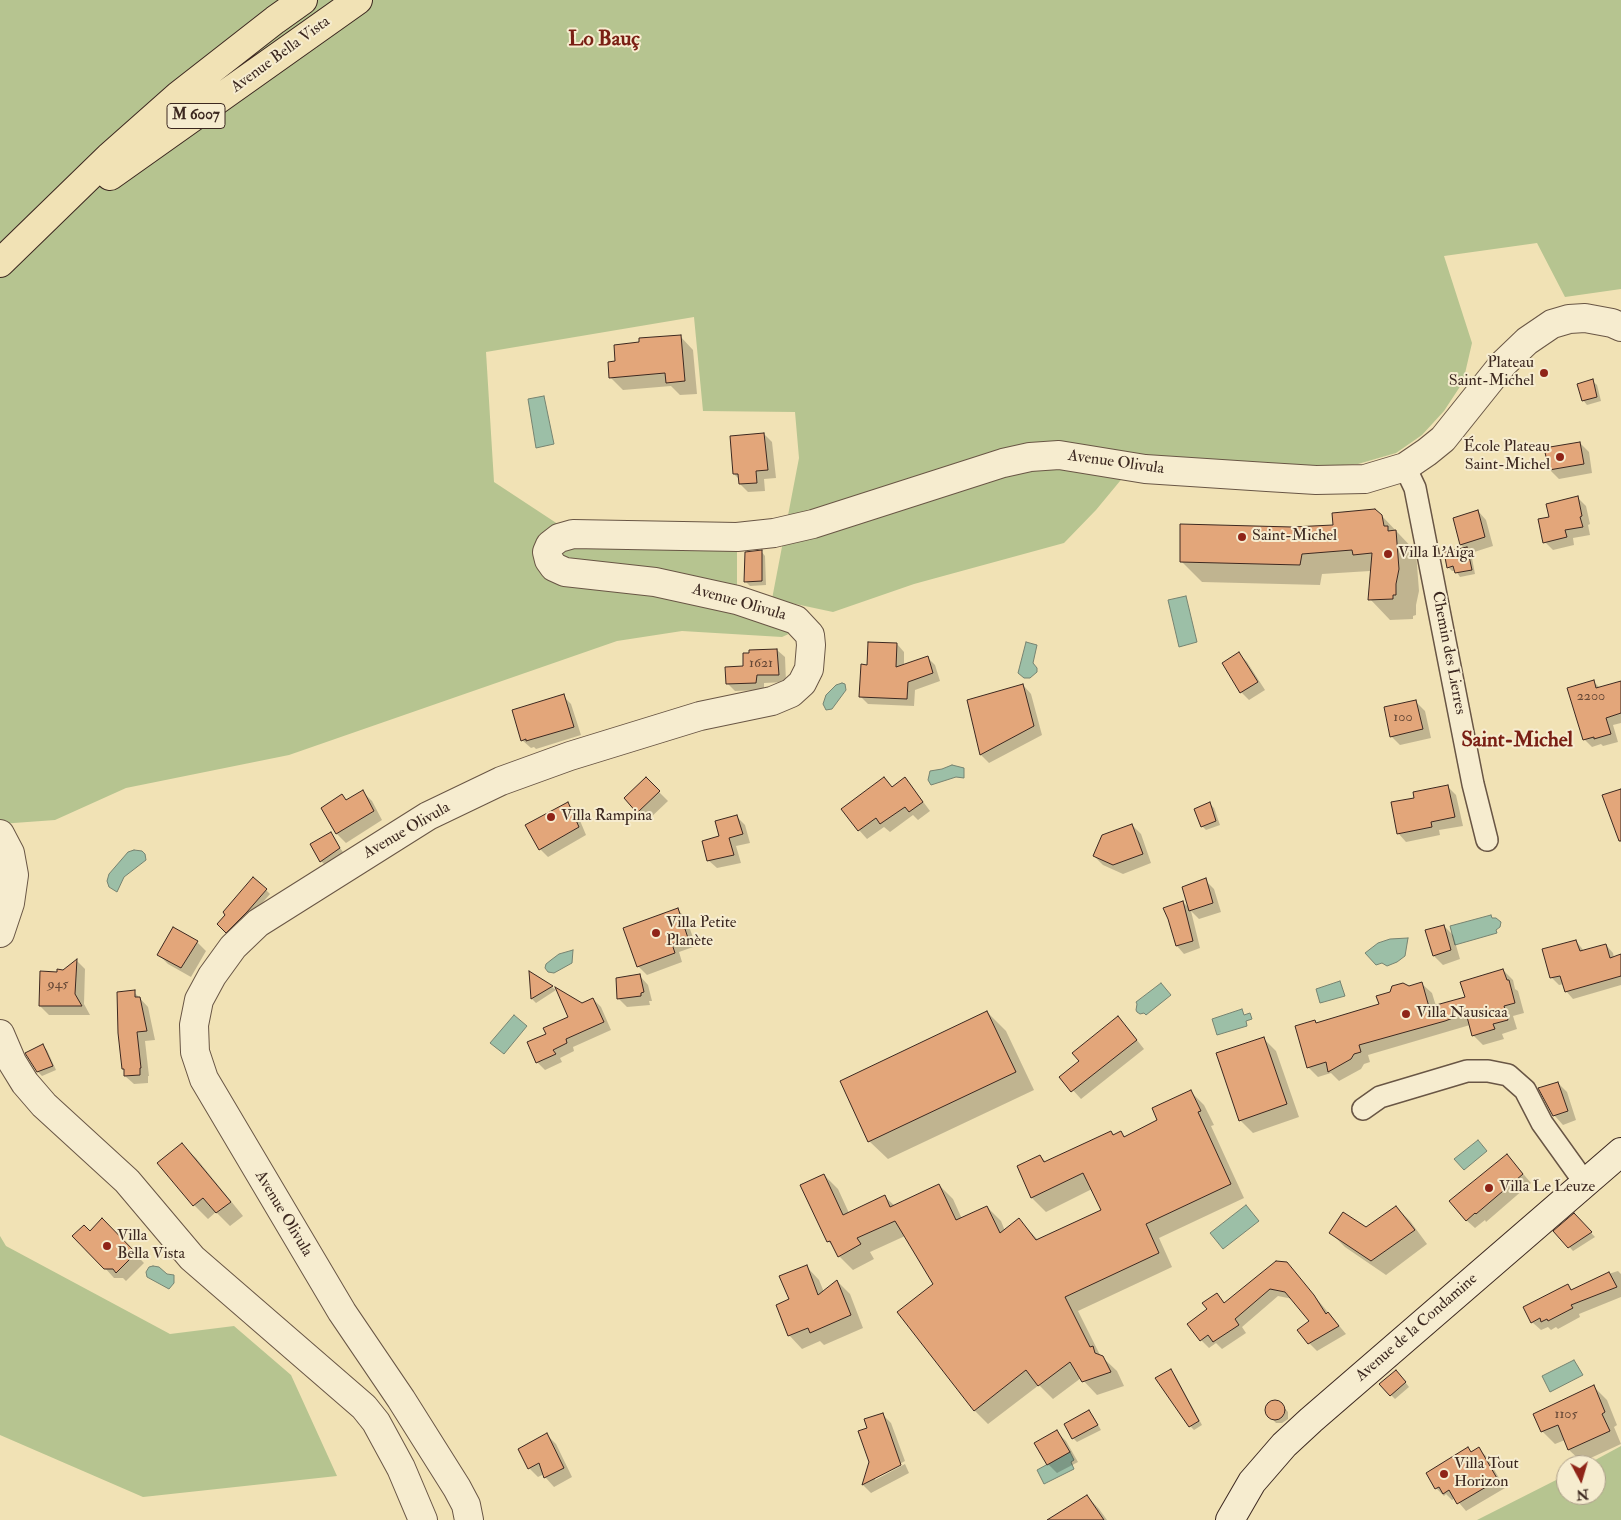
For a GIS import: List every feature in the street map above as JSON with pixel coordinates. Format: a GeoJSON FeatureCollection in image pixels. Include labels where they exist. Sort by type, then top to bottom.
{"type":"FeatureCollection","features":[{"type":"Feature","properties":{"kind":"main road","name":"Avenue Bella Vista"},"geometry":{"type":"LineString","coordinates":[[0,263],[109,157],[179,95],[303,0]]}},
{"type":"Feature","properties":{"kind":"main road","name":"Avenue Bella Vista"},"geometry":{"type":"LineString","coordinates":[[33,230],[358,0]]}},
{"type":"Feature","properties":{"kind":"street","name":"Avenue Olivula"},"geometry":{"type":"LineString","coordinates":[[469,1520],[466,1505],[457,1488],[401,1399],[342,1312],[204,1079],[195,1052],[194,1025],[199,1000],[212,976],[233,947],[258,923],[428,816],[501,781],[561,759],[700,716],[772,701],[791,693],[802,683],[809,668],[810,634],[796,620],[737,600],[655,582],[565,572],[554,567],[549,560],[548,552],[550,545],[558,538],[573,534],[737,537],[774,534],[821,522],[1003,463],[1030,457],[1058,455],[1145,469],[1316,480],[1365,479],[1405,467],[1443,439],[1503,364],[1527,341],[1552,324],[1569,318],[1584,318],[1612,323],[1621,327]]}},
{"type":"Feature","properties":{"kind":"street","name":"Chemin des Lierres"},"geometry":{"type":"LineString","coordinates":[[1405,467],[1415,488],[1473,784],[1487,840]]}},
{"type":"Feature","properties":{"kind":"street"},"geometry":{"type":"LineString","coordinates":[[0,834],[10,853],[14,875],[10,903],[0,933]]}},
{"type":"Feature","properties":{"kind":"street"},"geometry":{"type":"LineString","coordinates":[[0,1034],[12,1062],[25,1083],[44,1105],[127,1181],[192,1258],[364,1407],[376,1422],[401,1468],[423,1520]]}},
{"type":"Feature","properties":{"kind":"street"},"geometry":{"type":"LineString","coordinates":[[1363,1109],[1380,1097],[1467,1071],[1488,1071],[1508,1075],[1525,1090],[1542,1123],[1585,1183]]}},
{"type":"Feature","properties":{"kind":"street","name":"Avenue de la Condamine"},"geometry":{"type":"LineString","coordinates":[[1230,1520],[1252,1482],[1284,1445],[1621,1152]]}},
{"type":"Feature","properties":{"kind":"shaded area"},"geometry":{"type":"Polygon","coordinates":[[[0,0],[1621,0],[1621,289],[1565,297],[1537,243],[1444,256],[1472,343],[1463,382],[1444,411],[1422,435],[1396,453],[1358,464],[1313,467],[1253,462],[1139,458],[1096,510],[1064,543],[914,584],[833,612],[772,599],[799,458],[795,412],[703,411],[694,317],[486,352],[494,482],[573,534],[737,537],[737,600],[804,627],[782,637],[682,631],[617,641],[289,755],[126,788],[55,820],[0,824],[0,0]]]}},
{"type":"Feature","properties":{"kind":"shaded area"},"geometry":{"type":"Polygon","coordinates":[[[544,396],[554,444],[536,448],[528,399],[544,396]]]}},
{"type":"Feature","properties":{"kind":"shaded area"},"geometry":{"type":"Polygon","coordinates":[[[1186,596],[1197,642],[1179,647],[1168,600],[1186,596]]]}},
{"type":"Feature","properties":{"kind":"shaded area"},"geometry":{"type":"Polygon","coordinates":[[[1026,642],[1037,645],[1033,663],[1037,668],[1037,672],[1030,678],[1024,678],[1018,673],[1026,642]]]}},
{"type":"Feature","properties":{"kind":"shaded area"},"geometry":{"type":"Polygon","coordinates":[[[845,684],[846,690],[832,709],[826,710],[823,704],[826,695],[836,685],[845,684]]]}},
{"type":"Feature","properties":{"kind":"shaded area"},"geometry":{"type":"Polygon","coordinates":[[[952,765],[964,768],[964,778],[956,777],[931,785],[928,780],[930,771],[952,765]]]}},
{"type":"Feature","properties":{"kind":"shaded area"},"geometry":{"type":"Polygon","coordinates":[[[134,850],[142,851],[145,854],[146,860],[124,877],[117,892],[109,887],[107,881],[109,874],[128,852],[134,850]]]}},
{"type":"Feature","properties":{"kind":"shaded area"},"geometry":{"type":"Polygon","coordinates":[[[1491,915],[1492,918],[1496,918],[1501,922],[1500,927],[1496,930],[1497,933],[1455,945],[1450,926],[1491,915]]]}},
{"type":"Feature","properties":{"kind":"shaded area"},"geometry":{"type":"Polygon","coordinates":[[[1408,938],[1405,956],[1387,966],[1382,963],[1376,965],[1365,953],[1378,943],[1390,939],[1408,938]]]}},
{"type":"Feature","properties":{"kind":"shaded area"},"geometry":{"type":"Polygon","coordinates":[[[573,950],[572,963],[554,973],[548,972],[545,968],[546,964],[559,954],[573,950]]]}},
{"type":"Feature","properties":{"kind":"shaded area"},"geometry":{"type":"Polygon","coordinates":[[[1340,981],[1345,996],[1320,1003],[1316,989],[1340,981]]]}},
{"type":"Feature","properties":{"kind":"shaded area"},"geometry":{"type":"Polygon","coordinates":[[[1161,983],[1171,995],[1146,1015],[1137,1012],[1136,1002],[1161,983]]]}},
{"type":"Feature","properties":{"kind":"shaded area"},"geometry":{"type":"Polygon","coordinates":[[[1242,1009],[1244,1015],[1250,1013],[1252,1019],[1246,1021],[1247,1026],[1217,1035],[1212,1019],[1242,1009]]]}},
{"type":"Feature","properties":{"kind":"shaded area"},"geometry":{"type":"Polygon","coordinates":[[[514,1015],[527,1026],[504,1054],[490,1043],[514,1015]]]}},
{"type":"Feature","properties":{"kind":"shaded area"},"geometry":{"type":"Polygon","coordinates":[[[1478,1140],[1487,1151],[1464,1170],[1454,1159],[1478,1140]]]}},
{"type":"Feature","properties":{"kind":"shaded area"},"geometry":{"type":"Polygon","coordinates":[[[1246,1205],[1259,1221],[1223,1249],[1210,1233],[1246,1205]]]}},
{"type":"Feature","properties":{"kind":"shaded area"},"geometry":{"type":"Polygon","coordinates":[[[0,1236],[6,1246],[170,1334],[234,1326],[291,1375],[337,1476],[143,1497],[0,1435],[0,1236]]]}},
{"type":"Feature","properties":{"kind":"shaded area"},"geometry":{"type":"Polygon","coordinates":[[[149,1267],[159,1267],[167,1274],[174,1275],[174,1283],[169,1289],[147,1277],[146,1272],[149,1267]]]}},
{"type":"Feature","properties":{"kind":"shaded area"},"geometry":{"type":"Polygon","coordinates":[[[1574,1360],[1583,1375],[1550,1392],[1542,1376],[1574,1360]]]}},
{"type":"Feature","properties":{"kind":"shaded area"},"geometry":{"type":"Polygon","coordinates":[[[1621,1446],[1621,1520],[1477,1520],[1556,1480],[1556,1505],[1606,1505],[1606,1455],[1604,1455],[1621,1446]]]}},
{"type":"Feature","properties":{"kind":"shaded area"},"geometry":{"type":"Polygon","coordinates":[[[1070,1452],[1074,1460],[1071,1462],[1074,1469],[1044,1484],[1037,1470],[1070,1452]]]}},
{"type":"Feature","properties":{"kind":"building"},"geometry":{"type":"Polygon","coordinates":[[[681,335],[685,381],[666,383],[665,373],[609,378],[608,362],[615,361],[614,345],[639,342],[639,338],[681,335]]]}},
{"type":"Feature","properties":{"kind":"building"},"geometry":{"type":"Polygon","coordinates":[[[1593,379],[1597,397],[1582,401],[1577,384],[1593,379]]]}},
{"type":"Feature","properties":{"kind":"building"},"geometry":{"type":"Polygon","coordinates":[[[764,433],[768,470],[756,471],[757,483],[739,484],[738,474],[733,474],[730,436],[764,433]]]}},
{"type":"Feature","properties":{"kind":"building"},"geometry":{"type":"Polygon","coordinates":[[[1580,442],[1584,464],[1549,470],[1544,448],[1580,442]]]}},
{"type":"Feature","properties":{"kind":"building"},"geometry":{"type":"Polygon","coordinates":[[[1578,496],[1583,527],[1565,530],[1567,537],[1543,543],[1538,519],[1549,517],[1546,504],[1578,496]]]}},
{"type":"Feature","properties":{"kind":"building"},"geometry":{"type":"Polygon","coordinates":[[[1375,509],[1382,515],[1384,526],[1388,526],[1388,531],[1396,530],[1399,569],[1396,595],[1393,595],[1393,599],[1368,600],[1372,553],[1353,555],[1352,550],[1302,554],[1300,565],[1180,562],[1180,524],[1292,527],[1333,525],[1332,513],[1375,509]]]}},
{"type":"Feature","properties":{"kind":"building"},"geometry":{"type":"Polygon","coordinates":[[[1478,510],[1485,537],[1460,545],[1453,518],[1478,510]]]}},
{"type":"Feature","properties":{"kind":"building"},"geometry":{"type":"Polygon","coordinates":[[[1467,547],[1472,570],[1455,573],[1453,566],[1447,568],[1444,552],[1467,547]]]}},
{"type":"Feature","properties":{"kind":"building"},"geometry":{"type":"Polygon","coordinates":[[[762,550],[762,581],[744,582],[745,552],[762,550]]]}},
{"type":"Feature","properties":{"kind":"building"},"geometry":{"type":"Polygon","coordinates":[[[868,642],[897,643],[896,667],[928,656],[933,673],[908,682],[907,699],[859,697],[861,664],[867,665],[868,642]]]}},
{"type":"Feature","properties":{"kind":"building"},"geometry":{"type":"Polygon","coordinates":[[[777,649],[779,675],[757,675],[756,683],[726,684],[725,667],[743,666],[743,653],[749,653],[749,650],[777,649]]]}},
{"type":"Feature","properties":{"kind":"building"},"geometry":{"type":"Polygon","coordinates":[[[1239,652],[1258,682],[1240,693],[1222,663],[1239,652]]]}},
{"type":"Feature","properties":{"kind":"building"},"geometry":{"type":"Polygon","coordinates":[[[1594,680],[1596,688],[1621,681],[1621,713],[1606,718],[1611,734],[1583,740],[1567,688],[1594,680]]]}},
{"type":"Feature","properties":{"kind":"building"},"geometry":{"type":"Polygon","coordinates":[[[1023,684],[1034,726],[980,755],[967,700],[1023,684]]]}},
{"type":"Feature","properties":{"kind":"building"},"geometry":{"type":"Polygon","coordinates":[[[564,694],[574,727],[521,741],[512,710],[564,694]]]}},
{"type":"Feature","properties":{"kind":"building"},"geometry":{"type":"Polygon","coordinates":[[[1416,700],[1423,729],[1390,737],[1384,707],[1416,700]]]}},
{"type":"Feature","properties":{"kind":"building"},"geometry":{"type":"Polygon","coordinates":[[[646,777],[660,791],[637,813],[624,798],[646,777]]]}},
{"type":"Feature","properties":{"kind":"building"},"geometry":{"type":"Polygon","coordinates":[[[884,777],[892,787],[905,777],[923,802],[909,812],[905,807],[880,824],[876,818],[858,831],[841,809],[884,777]]]}},
{"type":"Feature","properties":{"kind":"building"},"geometry":{"type":"Polygon","coordinates":[[[1448,785],[1455,817],[1431,822],[1432,827],[1397,834],[1391,802],[1414,798],[1413,792],[1448,785]]]}},
{"type":"Feature","properties":{"kind":"building"},"geometry":{"type":"Polygon","coordinates":[[[1621,789],[1621,841],[1619,841],[1602,795],[1621,789]]]}},
{"type":"Feature","properties":{"kind":"building"},"geometry":{"type":"Polygon","coordinates":[[[363,790],[374,811],[336,834],[321,808],[342,794],[346,800],[363,790]]]}},
{"type":"Feature","properties":{"kind":"building"},"geometry":{"type":"Polygon","coordinates":[[[568,802],[579,827],[539,850],[525,825],[568,802]]]}},
{"type":"Feature","properties":{"kind":"building"},"geometry":{"type":"Polygon","coordinates":[[[1210,802],[1216,821],[1201,827],[1194,809],[1210,802]]]}},
{"type":"Feature","properties":{"kind":"building"},"geometry":{"type":"Polygon","coordinates":[[[737,815],[743,834],[729,838],[734,855],[707,861],[702,841],[719,836],[715,821],[737,815]]]}},
{"type":"Feature","properties":{"kind":"building"},"geometry":{"type":"Polygon","coordinates":[[[1132,824],[1143,854],[1113,865],[1093,856],[1102,835],[1132,824]]]}},
{"type":"Feature","properties":{"kind":"building"},"geometry":{"type":"Polygon","coordinates":[[[331,832],[340,848],[320,862],[310,844],[331,832]]]}},
{"type":"Feature","properties":{"kind":"building"},"geometry":{"type":"Polygon","coordinates":[[[253,877],[267,889],[226,933],[217,924],[225,915],[223,912],[253,877]]]}},
{"type":"Feature","properties":{"kind":"building"},"geometry":{"type":"Polygon","coordinates":[[[1206,878],[1213,903],[1189,911],[1182,887],[1206,878]]]}},
{"type":"Feature","properties":{"kind":"building"},"geometry":{"type":"Polygon","coordinates":[[[1183,901],[1193,941],[1176,946],[1163,908],[1183,901]]]}},
{"type":"Feature","properties":{"kind":"building","name":"Villa Petite Planète"},"geometry":{"type":"Polygon","coordinates":[[[678,908],[688,938],[672,944],[675,953],[637,967],[623,928],[678,908]]]}},
{"type":"Feature","properties":{"kind":"building"},"geometry":{"type":"Polygon","coordinates":[[[1444,925],[1451,950],[1433,956],[1425,930],[1444,925]]]}},
{"type":"Feature","properties":{"kind":"building"},"geometry":{"type":"Polygon","coordinates":[[[173,927],[198,941],[181,968],[157,955],[173,927]]]}},
{"type":"Feature","properties":{"kind":"building"},"geometry":{"type":"Polygon","coordinates":[[[1576,940],[1580,951],[1606,944],[1610,958],[1621,954],[1621,976],[1565,992],[1560,976],[1550,978],[1542,949],[1576,940]]]}},
{"type":"Feature","properties":{"kind":"building"},"geometry":{"type":"Polygon","coordinates":[[[77,959],[75,994],[82,1006],[39,1006],[40,971],[57,972],[57,969],[63,970],[77,959]]]}},
{"type":"Feature","properties":{"kind":"building"},"geometry":{"type":"Polygon","coordinates":[[[1503,969],[1507,980],[1509,980],[1515,1003],[1504,1006],[1508,1020],[1493,1024],[1495,1029],[1472,1036],[1466,1013],[1445,1021],[1359,1045],[1361,1052],[1354,1054],[1351,1059],[1328,1072],[1326,1062],[1307,1068],[1295,1026],[1315,1020],[1316,1023],[1379,1004],[1376,996],[1390,992],[1392,986],[1403,983],[1409,986],[1422,982],[1429,1007],[1465,997],[1460,982],[1503,969]]]}},
{"type":"Feature","properties":{"kind":"building"},"geometry":{"type":"Polygon","coordinates":[[[529,971],[553,986],[531,999],[529,971]]]}},
{"type":"Feature","properties":{"kind":"building"},"geometry":{"type":"Polygon","coordinates":[[[640,974],[644,992],[641,993],[641,996],[617,999],[616,978],[640,974]]]}},
{"type":"Feature","properties":{"kind":"building"},"geometry":{"type":"Polygon","coordinates":[[[555,987],[582,1003],[593,998],[604,1022],[566,1039],[567,1043],[553,1050],[556,1054],[536,1063],[527,1042],[546,1034],[543,1028],[568,1017],[555,987]]]}},
{"type":"Feature","properties":{"kind":"building"},"geometry":{"type":"Polygon","coordinates":[[[135,990],[135,997],[140,997],[147,1031],[137,1032],[140,1075],[124,1076],[118,1033],[117,992],[135,990]]]}},
{"type":"Feature","properties":{"kind":"building"},"geometry":{"type":"Polygon","coordinates":[[[987,1011],[1016,1072],[868,1142],[840,1081],[987,1011]]]}},
{"type":"Feature","properties":{"kind":"building"},"geometry":{"type":"Polygon","coordinates":[[[1118,1016],[1137,1040],[1071,1092],[1059,1077],[1079,1061],[1072,1053],[1118,1016]]]}},
{"type":"Feature","properties":{"kind":"building"},"geometry":{"type":"Polygon","coordinates":[[[1264,1037],[1287,1104],[1239,1121],[1216,1053],[1264,1037]]]}},
{"type":"Feature","properties":{"kind":"building"},"geometry":{"type":"Polygon","coordinates":[[[43,1044],[53,1066],[37,1072],[25,1053],[43,1044]]]}},
{"type":"Feature","properties":{"kind":"building"},"geometry":{"type":"Polygon","coordinates":[[[1558,1082],[1568,1111],[1553,1116],[1538,1088],[1558,1082]]]}},
{"type":"Feature","properties":{"kind":"building"},"geometry":{"type":"Polygon","coordinates":[[[1191,1090],[1201,1111],[1198,1112],[1231,1184],[1146,1224],[1159,1253],[1065,1297],[1090,1347],[1093,1346],[1095,1353],[1103,1356],[1111,1372],[1082,1382],[1070,1362],[1038,1386],[1026,1370],[974,1411],[897,1312],[933,1284],[895,1221],[857,1238],[861,1244],[838,1257],[830,1241],[827,1242],[800,1185],[824,1174],[843,1215],[885,1195],[890,1207],[939,1184],[956,1220],[987,1206],[1000,1233],[1019,1218],[1036,1240],[1101,1210],[1083,1173],[1031,1198],[1017,1166],[1040,1155],[1044,1162],[1111,1131],[1113,1135],[1121,1131],[1124,1137],[1157,1120],[1152,1108],[1191,1090]]]}},
{"type":"Feature","properties":{"kind":"building"},"geometry":{"type":"Polygon","coordinates":[[[182,1143],[231,1202],[216,1213],[203,1198],[193,1206],[157,1163],[182,1143]]]}},
{"type":"Feature","properties":{"kind":"building","name":"Villa Le Leuze"},"geometry":{"type":"Polygon","coordinates":[[[1507,1154],[1523,1174],[1466,1221],[1449,1201],[1507,1154]]]}},
{"type":"Feature","properties":{"kind":"building"},"geometry":{"type":"Polygon","coordinates":[[[1396,1206],[1415,1230],[1371,1261],[1329,1233],[1343,1212],[1366,1227],[1396,1206]]]}},
{"type":"Feature","properties":{"kind":"building"},"geometry":{"type":"Polygon","coordinates":[[[1574,1213],[1592,1232],[1568,1248],[1553,1231],[1574,1213]]]}},
{"type":"Feature","properties":{"kind":"building","name":"Villa Bella Vista"},"geometry":{"type":"Polygon","coordinates":[[[102,1218],[136,1253],[116,1273],[113,1269],[104,1269],[72,1236],[84,1225],[90,1231],[102,1218]]]}},
{"type":"Feature","properties":{"kind":"building"},"geometry":{"type":"Polygon","coordinates":[[[1276,1261],[1287,1262],[1314,1295],[1326,1314],[1328,1312],[1339,1326],[1308,1344],[1297,1330],[1309,1321],[1285,1292],[1270,1289],[1235,1319],[1239,1325],[1213,1342],[1208,1335],[1200,1341],[1187,1324],[1207,1309],[1202,1303],[1217,1293],[1224,1303],[1276,1261]]]}},
{"type":"Feature","properties":{"kind":"building"},"geometry":{"type":"Polygon","coordinates":[[[807,1265],[818,1295],[837,1280],[851,1315],[810,1333],[808,1328],[788,1336],[776,1305],[789,1299],[779,1276],[807,1265]]]}},
{"type":"Feature","properties":{"kind":"building"},"geometry":{"type":"Polygon","coordinates":[[[1609,1272],[1617,1287],[1571,1305],[1573,1308],[1548,1321],[1547,1319],[1541,1322],[1540,1318],[1531,1323],[1523,1307],[1568,1284],[1571,1290],[1609,1272]]]}},
{"type":"Feature","properties":{"kind":"building"},"geometry":{"type":"Polygon","coordinates":[[[1171,1369],[1199,1421],[1189,1427],[1155,1378],[1171,1369]]]}},
{"type":"Feature","properties":{"kind":"building"},"geometry":{"type":"Polygon","coordinates":[[[1396,1370],[1406,1382],[1390,1396],[1379,1384],[1396,1370]]]}},
{"type":"Feature","properties":{"kind":"building"},"geometry":{"type":"Polygon","coordinates":[[[1594,1385],[1605,1412],[1602,1414],[1610,1431],[1568,1450],[1558,1425],[1541,1432],[1533,1414],[1594,1385]]]}},
{"type":"Feature","properties":{"kind":"building"},"geometry":{"type":"Polygon","coordinates":[[[1275,1400],[1282,1403],[1285,1410],[1282,1417],[1275,1420],[1268,1417],[1265,1410],[1268,1403],[1275,1400]]]}},
{"type":"Feature","properties":{"kind":"building"},"geometry":{"type":"Polygon","coordinates":[[[1089,1410],[1098,1425],[1072,1439],[1064,1424],[1089,1410]]]}},
{"type":"Feature","properties":{"kind":"building"},"geometry":{"type":"Polygon","coordinates":[[[883,1413],[901,1465],[862,1485],[869,1462],[858,1431],[867,1428],[864,1419],[883,1413]]]}},
{"type":"Feature","properties":{"kind":"building"},"geometry":{"type":"Polygon","coordinates":[[[1057,1430],[1070,1452],[1047,1465],[1034,1443],[1057,1430]]]}},
{"type":"Feature","properties":{"kind":"building"},"geometry":{"type":"Polygon","coordinates":[[[547,1433],[564,1468],[544,1478],[539,1463],[528,1469],[518,1449],[547,1433]]]}},
{"type":"Feature","properties":{"kind":"building"},"geometry":{"type":"Polygon","coordinates":[[[1468,1447],[1471,1452],[1479,1447],[1498,1480],[1457,1504],[1449,1490],[1443,1494],[1439,1487],[1435,1489],[1426,1473],[1468,1447]]]}},
{"type":"Feature","properties":{"kind":"building"},"geometry":{"type":"Polygon","coordinates":[[[1087,1495],[1104,1520],[1047,1520],[1087,1495]]]}},
{"type":"Feature","properties":{"kind":"place","name":"Plateau Saint-Michel"},"geometry":{"type":"Point","coordinates":[1544,373]}},
{"type":"Feature","properties":{"kind":"place","name":"École Plateau Saint-Michel"},"geometry":{"type":"Point","coordinates":[1560,457]}},
{"type":"Feature","properties":{"kind":"place","name":"Saint-Michel"},"geometry":{"type":"Point","coordinates":[1242,537]}},
{"type":"Feature","properties":{"kind":"place","name":"Villa L'Aiga"},"geometry":{"type":"Point","coordinates":[1388,554]}},
{"type":"Feature","properties":{"kind":"place","name":"Villa Rampina"},"geometry":{"type":"Point","coordinates":[551,817]}},
{"type":"Feature","properties":{"kind":"place","name":"Villa Petite Planète"},"geometry":{"type":"Point","coordinates":[656,933]}},
{"type":"Feature","properties":{"kind":"place","name":"Villa Nausicaa"},"geometry":{"type":"Point","coordinates":[1406,1014]}},
{"type":"Feature","properties":{"kind":"place","name":"Villa Le Leuze"},"geometry":{"type":"Point","coordinates":[1489,1188]}},
{"type":"Feature","properties":{"kind":"place","name":"Villa Bella Vista"},"geometry":{"type":"Point","coordinates":[107,1246]}},
{"type":"Feature","properties":{"kind":"place","name":"Villa Tout Horizon"},"geometry":{"type":"Point","coordinates":[1444,1474]}},
{"type":"Feature","properties":{"kind":"district","name":"Lo Bauç"},"geometry":{"type":"Point","coordinates":[604,40]}},
{"type":"Feature","properties":{"kind":"district","name":"Saint-Michel"},"geometry":{"type":"Point","coordinates":[1517,741]}}]}
